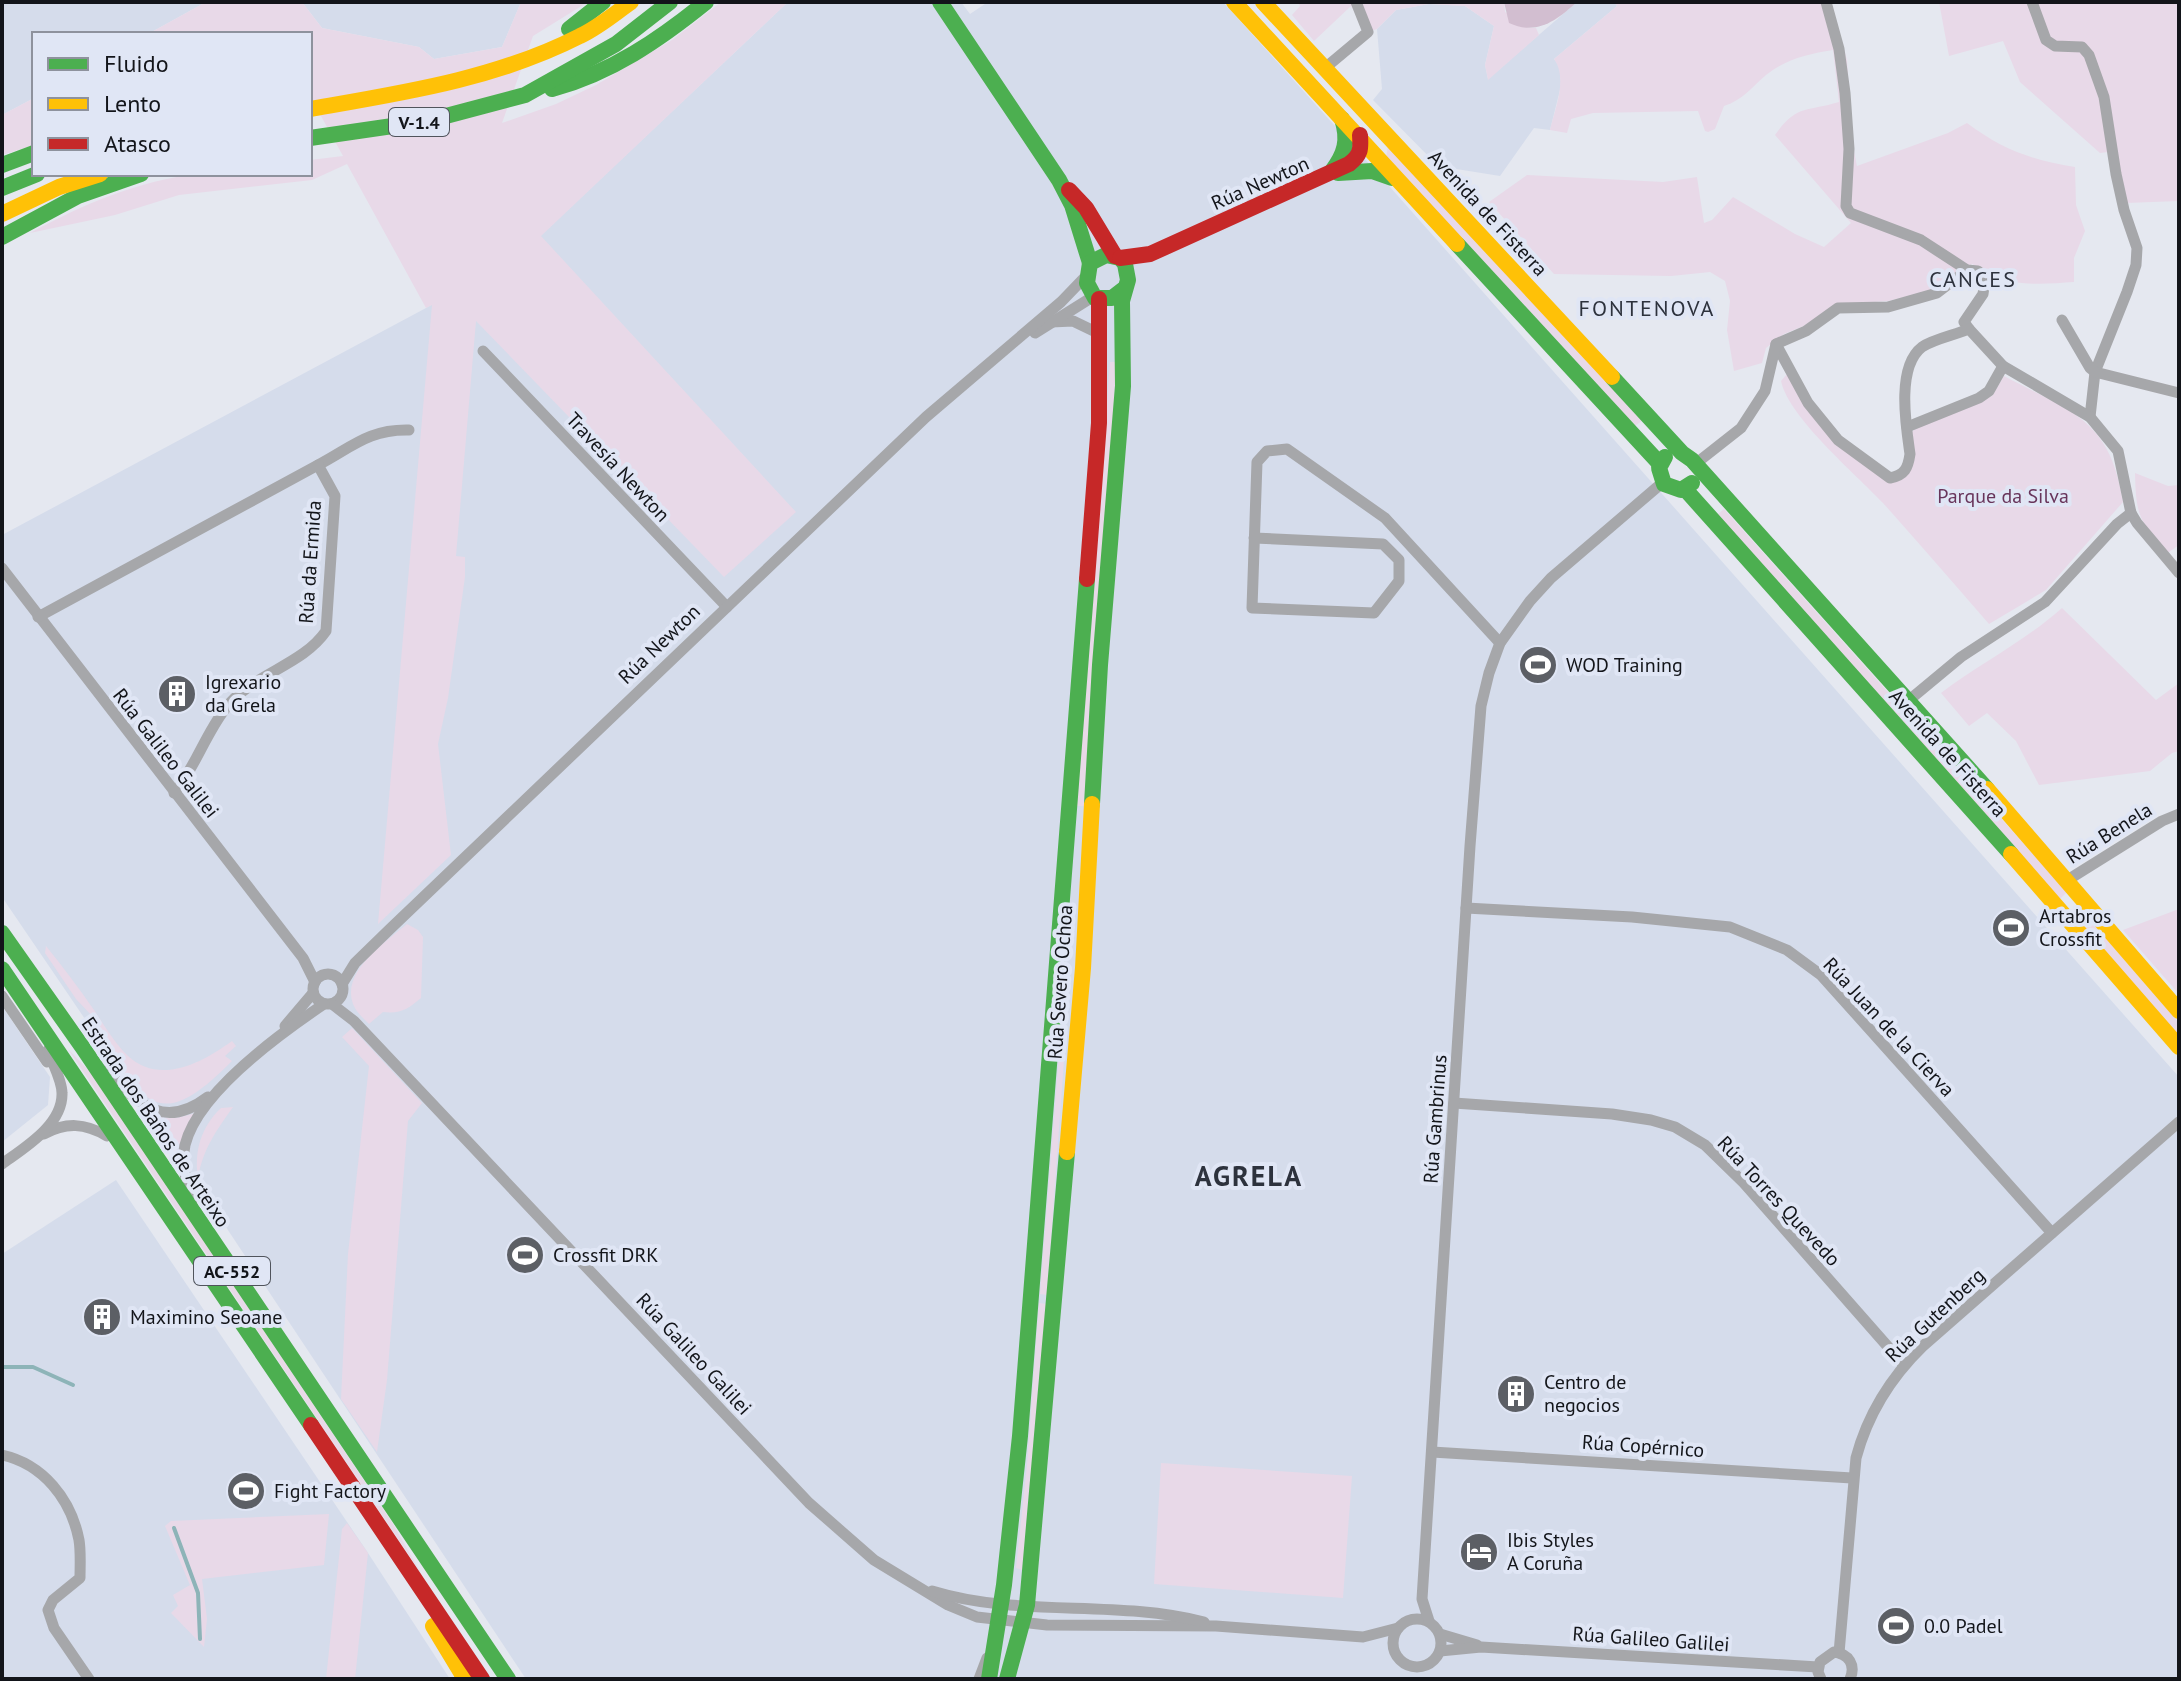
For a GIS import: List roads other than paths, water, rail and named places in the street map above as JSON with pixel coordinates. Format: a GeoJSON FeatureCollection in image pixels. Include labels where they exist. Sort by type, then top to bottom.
{"type":"FeatureCollection","features":[{"type":"Feature","properties":{"kind":"main road"},"geometry":{"type":"LineString","coordinates":[[477,76],[568,29],[603,2]]}},
{"type":"Feature","properties":{"kind":"main road","name":"V-1.4"},"geometry":{"type":"LineString","coordinates":[[312,109],[413,92],[535,58],[583,35],[631,2]]}},
{"type":"Feature","properties":{"kind":"main road","name":"V-1.4"},"geometry":{"type":"LineString","coordinates":[[312,138],[427,121],[525,95],[616,44],[670,2]]}},
{"type":"Feature","properties":{"kind":"main road"},"geometry":{"type":"LineString","coordinates":[[525,95],[590,78],[665,35],[706,2]]}},
{"type":"Feature","properties":{"kind":"main road","name":"Rúa Severo Ochoa"},"geometry":{"type":"LineString","coordinates":[[940,2],[1059,180],[1072,205],[1096,298],[1100,334],[1099,423],[1020,1436],[999,1620],[989,1679]]}},
{"type":"Feature","properties":{"kind":"main road"},"geometry":{"type":"LineString","coordinates":[[1234,2],[1660,464]]}},
{"type":"Feature","properties":{"kind":"main road"},"geometry":{"type":"LineString","coordinates":[[1263,2],[1285,39],[1350,111],[1359,129],[1361,150],[1357,158],[1328,175]]}},
{"type":"Feature","properties":{"kind":"main road","name":"Avenida de Fisterra"},"geometry":{"type":"LineString","coordinates":[[1263,2],[1690,461],[1908,701],[2179,1011]]}},
{"type":"Feature","properties":{"kind":"main road","name":"Rúa Newton"},"geometry":{"type":"LineString","coordinates":[[1118,257],[1150,254],[1328,175],[1346,148],[1347,133],[1341,118]]}},
{"type":"Feature","properties":{"kind":"main road"},"geometry":{"type":"LineString","coordinates":[[2,165],[32,154]]}},
{"type":"Feature","properties":{"kind":"main road"},"geometry":{"type":"LineString","coordinates":[[1328,175],[1355,170],[1380,171],[1399,182]]}},
{"type":"Feature","properties":{"kind":"main road"},"geometry":{"type":"LineString","coordinates":[[2,188],[32,176]]}},
{"type":"Feature","properties":{"kind":"main road"},"geometry":{"type":"LineString","coordinates":[[2,214],[59,187],[94,176]]}},
{"type":"Feature","properties":{"kind":"main road"},"geometry":{"type":"LineString","coordinates":[[2,237],[78,196],[135,176]]}},
{"type":"Feature","properties":{"kind":"main road","name":"Rúa Severo Ochoa"},"geometry":{"type":"LineString","coordinates":[[1007,1678],[1027,1605],[1083,968],[1100,665],[1122,398],[1122,301],[1126,281],[1118,257],[1086,208],[1059,180]]}},
{"type":"Feature","properties":{"kind":"main road","name":"Rúa Newton"},"geometry":{"type":"LineString","coordinates":[[1126,281],[1150,254]]}},
{"type":"Feature","properties":{"kind":"main road"},"geometry":{"type":"LineString","coordinates":[[1088,270],[1100,256],[1118,257]]}},
{"type":"Feature","properties":{"kind":"main road"},"geometry":{"type":"LineString","coordinates":[[1096,298],[1112,298],[1126,281]]}},
{"type":"Feature","properties":{"kind":"main road"},"geometry":{"type":"LineString","coordinates":[[1670,454],[1690,461],[1695,478],[1685,489],[1674,490],[1662,483],[1658,474],[1660,464],[1670,454]]}},
{"type":"Feature","properties":{"kind":"main road","name":"Avenida de Fisterra"},"geometry":{"type":"LineString","coordinates":[[1685,489],[1915,745],[2179,1047]]}},
{"type":"Feature","properties":{"kind":"main road"},"geometry":{"type":"LineString","coordinates":[[1065,1169],[1064,1110],[1083,852],[1081,843],[1067,836]]}},
{"type":"Feature","properties":{"kind":"main road","name":"Estrada dos Baños de Arteixo"},"geometry":{"type":"LineString","coordinates":[[2,933],[83,1048],[508,1679]]}},
{"type":"Feature","properties":{"kind":"main road","name":"Estrada dos Baños de Arteixo"},"geometry":{"type":"LineString","coordinates":[[2,969],[482,1679]]}},
{"type":"Feature","properties":{"kind":"main road","name":"Estrada dos Baños de Arteixo"},"geometry":{"type":"LineString","coordinates":[[334,1463],[465,1679]]}},
{"type":"Feature","properties":{"kind":"main road","name":"Estrada dos Baños de Arteixo"},"geometry":{"type":"LineString","coordinates":[[382,1494],[448,1612],[491,1679]]}},
{"type":"Feature","properties":{"kind":"street"},"geometry":{"type":"LineString","coordinates":[[1325,68],[1368,32],[1356,2]]}},
{"type":"Feature","properties":{"kind":"street"},"geometry":{"type":"LineString","coordinates":[[1826,2],[1843,72],[1849,149],[1845,196],[1850,213],[1921,240],[1967,270],[1978,271],[1985,280],[1983,294],[1964,322],[2003,366],[2090,417],[2118,451],[2131,513],[2179,573]]}},
{"type":"Feature","properties":{"kind":"street"},"geometry":{"type":"LineString","coordinates":[[2032,2],[2046,40],[2055,46],[2082,47],[2094,66],[2104,97],[2124,210],[2137,248],[2136,265],[2127,292],[2095,372],[2090,417]]}},
{"type":"Feature","properties":{"kind":"street","name":"Rúa Newton"},"geometry":{"type":"LineString","coordinates":[[272,1041],[328,1004],[336,981],[926,417],[1061,302],[1088,270]]}},
{"type":"Feature","properties":{"kind":"street"},"geometry":{"type":"LineString","coordinates":[[1776,344],[1806,331],[1838,308],[1888,307],[1937,293],[1967,270]]}},
{"type":"Feature","properties":{"kind":"street","name":"Rúa Newton"},"geometry":{"type":"LineString","coordinates":[[994,359],[1051,322],[1096,298]]}},
{"type":"Feature","properties":{"kind":"street"},"geometry":{"type":"LineString","coordinates":[[2062,320],[2095,372],[2179,393]]}},
{"type":"Feature","properties":{"kind":"street"},"geometry":{"type":"LineString","coordinates":[[1051,322],[1073,321],[1100,334]]}},
{"type":"Feature","properties":{"kind":"street"},"geometry":{"type":"LineString","coordinates":[[1776,344],[1808,403],[1838,440],[1890,478],[1904,473],[1909,466],[1906,379],[1911,361],[1923,347],[1969,329]]}},
{"type":"Feature","properties":{"kind":"street"},"geometry":{"type":"LineString","coordinates":[[1690,461],[1741,428],[1765,391],[1776,344]]}},
{"type":"Feature","properties":{"kind":"street","name":"Travesía Newton"},"geometry":{"type":"LineString","coordinates":[[483,351],[727,607]]}},
{"type":"Feature","properties":{"kind":"street"},"geometry":{"type":"LineString","coordinates":[[1907,427],[1979,398],[1989,391],[2003,366]]}},
{"type":"Feature","properties":{"kind":"street","name":"Rúa da Ermida"},"geometry":{"type":"LineString","coordinates":[[38,617],[366,437],[386,429],[409,430]]}},
{"type":"Feature","properties":{"kind":"street"},"geometry":{"type":"LineString","coordinates":[[1254,538],[1383,544],[1399,560],[1399,581],[1374,613],[1252,608],[1254,538],[1257,462],[1267,451],[1287,449],[1385,518],[1500,643]]}},
{"type":"Feature","properties":{"kind":"street","name":"Rúa da Ermida"},"geometry":{"type":"LineString","coordinates":[[174,793],[225,709],[246,689],[317,644],[326,631],[335,496],[318,465]]}},
{"type":"Feature","properties":{"kind":"street","name":"Rúa Gambrinus"},"geometry":{"type":"LineString","coordinates":[[1429,1621],[1422,1599],[1481,706],[1500,643],[1514,621],[1551,578],[1662,483]]}},
{"type":"Feature","properties":{"kind":"street"},"geometry":{"type":"LineString","coordinates":[[1908,701],[1961,657],[2045,602],[2117,524],[2131,513]]}},
{"type":"Feature","properties":{"kind":"street","name":"Rúa Galileo Galilei"},"geometry":{"type":"LineString","coordinates":[[2,568],[303,958],[336,981],[354,1021]]}},
{"type":"Feature","properties":{"kind":"street","name":"Rúa Benela"},"geometry":{"type":"LineString","coordinates":[[2066,881],[2175,815]]}},
{"type":"Feature","properties":{"kind":"street","name":"Rúa Juan de la Cierva"},"geometry":{"type":"LineString","coordinates":[[1466,908],[1632,917],[1730,927],[1787,950],[1821,975],[2052,1233]]}},
{"type":"Feature","properties":{"kind":"street","name":"Rúa Galileo Galilei"},"geometry":{"type":"LineString","coordinates":[[303,958],[314,987]]}},
{"type":"Feature","properties":{"kind":"street","name":"Estrada dos Baños de Arteixo"},"geometry":{"type":"LineString","coordinates":[[2,980],[107,1136],[146,1183]]}},
{"type":"Feature","properties":{"kind":"street","name":"Rúa Newton"},"geometry":{"type":"LineString","coordinates":[[203,1227],[186,1181],[184,1164],[185,1145],[193,1126],[207,1103],[272,1041],[314,987],[336,981]]}},
{"type":"Feature","properties":{"kind":"street"},"geometry":{"type":"LineString","coordinates":[[314,987],[317,1000],[328,1004]]}},
{"type":"Feature","properties":{"kind":"street","name":"Estrada dos Baños de Arteixo"},"geometry":{"type":"LineString","coordinates":[[2,993],[23,1011]]}},
{"type":"Feature","properties":{"kind":"street","name":"Estrada dos Baños de Arteixo"},"geometry":{"type":"LineString","coordinates":[[2,993],[57,1076]]}},
{"type":"Feature","properties":{"kind":"street","name":"Rúa Galileo Galilei"},"geometry":{"type":"LineString","coordinates":[[328,1004],[354,1021],[809,1503],[874,1560],[937,1598],[970,1615],[1023,1623],[1216,1626],[1363,1637],[1398,1628],[1411,1619]]}},
{"type":"Feature","properties":{"kind":"street","name":"Rúa Newton"},"geometry":{"type":"LineString","coordinates":[[83,1048],[133,1098],[163,1113],[191,1107],[225,1085]]}},
{"type":"Feature","properties":{"kind":"street"},"geometry":{"type":"LineString","coordinates":[[40,1136],[55,1115],[62,1094],[48,1050]]}},
{"type":"Feature","properties":{"kind":"street","name":"Rúa Torres Quevedo"},"geometry":{"type":"LineString","coordinates":[[1454,1103],[1612,1114],[1675,1127],[1705,1145],[1744,1183],[1904,1365]]}},
{"type":"Feature","properties":{"kind":"street","name":"Rúa Gutenberg"},"geometry":{"type":"LineString","coordinates":[[1850,1679],[1852,1664],[1839,1653],[1852,1478],[1862,1435],[1887,1386],[1904,1365],[2179,1122]]}},
{"type":"Feature","properties":{"kind":"street"},"geometry":{"type":"LineString","coordinates":[[2,1164],[57,1126],[73,1124],[107,1136]]}},
{"type":"Feature","properties":{"kind":"street","name":"Rúa Copérnico"},"geometry":{"type":"LineString","coordinates":[[1432,1452],[1852,1478]]}},
{"type":"Feature","properties":{"kind":"street"},"geometry":{"type":"LineString","coordinates":[[2,1455],[34,1467],[69,1506],[79,1541],[80,1578],[53,1600],[48,1610],[54,1628],[89,1679]]}},
{"type":"Feature","properties":{"kind":"street","name":"Rúa Gambrinus"},"geometry":{"type":"LineString","coordinates":[[1411,1619],[1422,1599]]}},
{"type":"Feature","properties":{"kind":"street","name":"Rúa Galileo Galilei"},"geometry":{"type":"LineString","coordinates":[[999,1620],[1027,1605],[1178,1615],[1216,1626]]}},
{"type":"Feature","properties":{"kind":"street"},"geometry":{"type":"LineString","coordinates":[[1411,1619],[1429,1621],[1440,1634],[1440,1651],[1428,1665],[1423,1679]]}},
{"type":"Feature","properties":{"kind":"street","name":"Rúa Severo Ochoa"},"geometry":{"type":"LineString","coordinates":[[979,1679],[999,1620]]}},
{"type":"Feature","properties":{"kind":"street"},"geometry":{"type":"LineString","coordinates":[[1395,1653],[1393,1643],[1398,1628]]}},
{"type":"Feature","properties":{"kind":"street","name":"Rúa Galileo Galilei"},"geometry":{"type":"LineString","coordinates":[[1440,1634],[1481,1647]]}},
{"type":"Feature","properties":{"kind":"street","name":"Rúa Galileo Galilei"},"geometry":{"type":"LineString","coordinates":[[1363,1637],[1395,1653],[1406,1664]]}},
{"type":"Feature","properties":{"kind":"street","name":"Rúa Galileo Galilei"},"geometry":{"type":"LineString","coordinates":[[1440,1651],[1481,1647],[1819,1673]]}},
{"type":"Feature","properties":{"kind":"street"},"geometry":{"type":"LineString","coordinates":[[1819,1673],[1828,1654],[1839,1653]]}},
{"type":"Feature","properties":{"kind":"street"},"geometry":{"type":"LineString","coordinates":[[1406,1664],[1428,1665]]}},
{"type":"Feature","properties":{"kind":"street"},"geometry":{"type":"LineString","coordinates":[[1406,1664],[1411,1679]]}},
{"type":"Feature","properties":{"kind":"waterway"},"geometry":{"type":"LineString","coordinates":[[2,1367],[33,1367],[73,1385]]}},
{"type":"Feature","properties":{"kind":"waterway"},"geometry":{"type":"LineString","coordinates":[[174,1528],[198,1593],[200,1639]]}},
{"type":"Feature","properties":{"kind":"place","name":"WOD Training"},"geometry":{"type":"Point","coordinates":[1538,665]}},
{"type":"Feature","properties":{"kind":"place","name":"Igrexario da Grela"},"geometry":{"type":"Point","coordinates":[177,694]}},
{"type":"Feature","properties":{"kind":"place","name":"Artabros Crossfit"},"geometry":{"type":"Point","coordinates":[2011,928]}},
{"type":"Feature","properties":{"kind":"place","name":"Crossfit DRK"},"geometry":{"type":"Point","coordinates":[525,1255]}},
{"type":"Feature","properties":{"kind":"place","name":"Maximino Seoane"},"geometry":{"type":"Point","coordinates":[102,1317]}},
{"type":"Feature","properties":{"kind":"place","name":"Centro de negocios"},"geometry":{"type":"Point","coordinates":[1516,1394]}},
{"type":"Feature","properties":{"kind":"place","name":"Fight Factory"},"geometry":{"type":"Point","coordinates":[246,1491]}},
{"type":"Feature","properties":{"kind":"place","name":"Ibis Styles A Coruña"},"geometry":{"type":"Point","coordinates":[1479,1552]}},
{"type":"Feature","properties":{"kind":"place","name":"0.0 Padel"},"geometry":{"type":"Point","coordinates":[1896,1626]}},
{"type":"Feature","properties":{"kind":"district","name":"CANCES"},"geometry":{"type":"Point","coordinates":[1973,279]}},
{"type":"Feature","properties":{"kind":"district","name":"FONTENOVA"},"geometry":{"type":"Point","coordinates":[1647,308]}},
{"type":"Feature","properties":{"kind":"district","name":"AGRELA"},"geometry":{"type":"Point","coordinates":[1249,1175]}},
{"type":"Feature","properties":{"kind":"park label","name":"Parque da Silva"},"geometry":{"type":"Point","coordinates":[2003,496]}}]}
